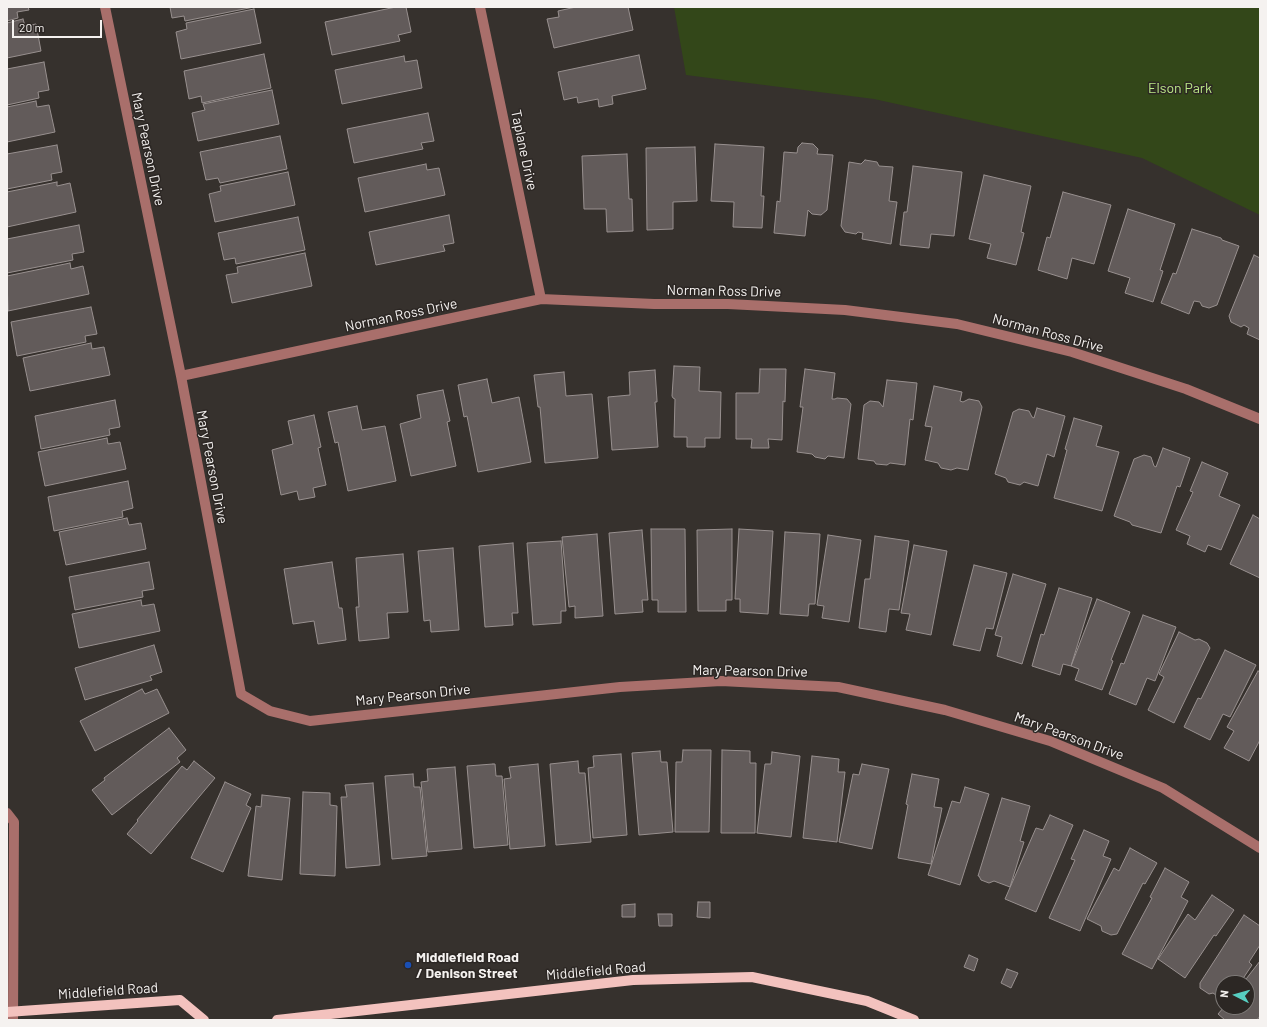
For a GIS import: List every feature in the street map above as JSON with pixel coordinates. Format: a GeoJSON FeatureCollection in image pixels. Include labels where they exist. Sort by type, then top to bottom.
{"type":"FeatureCollection","features":[{"type":"Feature","properties":{"kind":"main road","name":"Middlefield Road"},"geometry":{"type":"LineString","coordinates":[[277,1020],[633,980],[752,977],[867,1000],[914,1020]]}},
{"type":"Feature","properties":{"kind":"main road","name":"Middlefield Road"},"geometry":{"type":"LineString","coordinates":[[11,1015],[180,1000],[204,1020]]}},
{"type":"Feature","properties":{"kind":"street","name":"Mary Pearson Drive"},"geometry":{"type":"LineString","coordinates":[[105,7],[181,376],[241,694],[270,711],[310,720],[620,687],[721,682],[838,687],[945,710],[1050,741],[1163,788],[1260,848]]}},
{"type":"Feature","properties":{"kind":"street","name":"Taplane Drive"},"geometry":{"type":"LineString","coordinates":[[480,7],[541,299]]}},
{"type":"Feature","properties":{"kind":"street","name":"Norman Ross Drive"},"geometry":{"type":"LineString","coordinates":[[181,376],[541,299],[654,304],[728,304],[845,310],[957,324],[1072,352],[1186,389],[1260,419]]}},
{"type":"Feature","properties":{"kind":"street"},"geometry":{"type":"LineString","coordinates":[[7,813],[14,822],[11,1015]]}},
{"type":"Feature","properties":{"kind":"green space","name":"Elson Park"},"geometry":{"type":"Polygon","coordinates":[[[674,7],[1260,7],[1260,215],[1142,158],[874,99],[686,75],[674,7]]]}},
{"type":"Feature","properties":{"kind":"building"},"geometry":{"type":"Polygon","coordinates":[[[7,7],[28,7],[29,10],[17,12],[18,18],[7,21],[7,7]]]}},
{"type":"Feature","properties":{"kind":"building"},"geometry":{"type":"Polygon","coordinates":[[[170,7],[254,7],[185,21],[184,16],[172,18],[170,7]]]}},
{"type":"Feature","properties":{"kind":"building"},"geometry":{"type":"Polygon","coordinates":[[[396,7],[406,7],[411,31],[398,35],[400,41],[332,55],[325,22],[396,7]]]}},
{"type":"Feature","properties":{"kind":"building"},"geometry":{"type":"Polygon","coordinates":[[[576,7],[628,7],[633,30],[554,48],[547,19],[559,17],[558,11],[576,7]]]}},
{"type":"Feature","properties":{"kind":"building"},"geometry":{"type":"Polygon","coordinates":[[[254,9],[261,43],[181,59],[176,32],[187,29],[186,23],[254,9]]]}},
{"type":"Feature","properties":{"kind":"building"},"geometry":{"type":"Polygon","coordinates":[[[23,19],[25,26],[36,24],[41,51],[7,58],[7,23],[23,19]]]}},
{"type":"Feature","properties":{"kind":"building"},"geometry":{"type":"Polygon","coordinates":[[[264,54],[271,88],[202,103],[201,96],[189,99],[184,71],[264,54]]]}},
{"type":"Feature","properties":{"kind":"building"},"geometry":{"type":"Polygon","coordinates":[[[639,55],[646,89],[612,96],[613,104],[599,107],[598,99],[578,103],[577,97],[564,100],[558,72],[639,55]]]}},
{"type":"Feature","properties":{"kind":"building"},"geometry":{"type":"Polygon","coordinates":[[[404,56],[405,62],[417,60],[422,88],[342,104],[335,70],[404,56]]]}},
{"type":"Feature","properties":{"kind":"building"},"geometry":{"type":"Polygon","coordinates":[[[44,62],[49,90],[38,92],[39,98],[7,105],[7,69],[44,62]]]}},
{"type":"Feature","properties":{"kind":"building"},"geometry":{"type":"Polygon","coordinates":[[[272,90],[279,124],[198,141],[192,113],[205,110],[203,104],[272,90]]]}},
{"type":"Feature","properties":{"kind":"building"},"geometry":{"type":"Polygon","coordinates":[[[36,101],[37,107],[49,105],[55,132],[7,142],[7,107],[36,101]]]}},
{"type":"Feature","properties":{"kind":"building"},"geometry":{"type":"Polygon","coordinates":[[[428,113],[434,141],[421,143],[423,149],[354,163],[347,129],[428,113]]]}},
{"type":"Feature","properties":{"kind":"building"},"geometry":{"type":"Polygon","coordinates":[[[280,136],[287,169],[220,183],[218,178],[206,180],[200,152],[280,136]]]}},
{"type":"Feature","properties":{"kind":"building"},"geometry":{"type":"Polygon","coordinates":[[[802,143],[813,144],[818,149],[817,154],[833,155],[827,210],[821,215],[812,214],[808,210],[805,236],[774,233],[777,201],[780,202],[784,152],[797,153],[798,147],[802,143]]]}},
{"type":"Feature","properties":{"kind":"building"},"geometry":{"type":"Polygon","coordinates":[[[715,144],[764,147],[761,196],[764,196],[762,228],[733,227],[734,202],[711,201],[715,144]]]}},
{"type":"Feature","properties":{"kind":"building"},"geometry":{"type":"Polygon","coordinates":[[[57,145],[62,172],[51,174],[52,180],[7,189],[7,154],[57,145]]]}},
{"type":"Feature","properties":{"kind":"building"},"geometry":{"type":"Polygon","coordinates":[[[695,147],[697,201],[673,202],[673,229],[647,230],[646,148],[695,147]]]}},
{"type":"Feature","properties":{"kind":"building"},"geometry":{"type":"Polygon","coordinates":[[[627,154],[629,199],[632,199],[633,231],[607,232],[606,209],[584,209],[582,156],[627,154]]]}},
{"type":"Feature","properties":{"kind":"building"},"geometry":{"type":"Polygon","coordinates":[[[865,160],[877,162],[879,166],[893,167],[889,201],[897,202],[891,244],[862,239],[863,233],[858,232],[856,234],[845,232],[841,226],[849,162],[861,164],[865,160]]]}},
{"type":"Feature","properties":{"kind":"building"},"geometry":{"type":"Polygon","coordinates":[[[426,164],[427,170],[439,168],[445,195],[365,212],[358,178],[426,164]]]}},
{"type":"Feature","properties":{"kind":"building"},"geometry":{"type":"Polygon","coordinates":[[[913,166],[962,172],[954,236],[931,234],[929,248],[900,245],[904,212],[907,212],[913,166]]]}},
{"type":"Feature","properties":{"kind":"building"},"geometry":{"type":"Polygon","coordinates":[[[288,172],[295,205],[215,222],[209,194],[221,191],[220,186],[288,172]]]}},
{"type":"Feature","properties":{"kind":"building"},"geometry":{"type":"Polygon","coordinates":[[[984,175],[1031,186],[1021,232],[1024,233],[1016,265],[987,258],[991,244],[969,239],[984,175]]]}},
{"type":"Feature","properties":{"kind":"building"},"geometry":{"type":"Polygon","coordinates":[[[57,182],[57,186],[70,183],[76,212],[7,227],[7,192],[57,182]]]}},
{"type":"Feature","properties":{"kind":"building"},"geometry":{"type":"Polygon","coordinates":[[[1063,192],[1111,205],[1094,264],[1072,258],[1067,279],[1038,270],[1047,237],[1050,238],[1063,192]]]}},
{"type":"Feature","properties":{"kind":"building"},"geometry":{"type":"Polygon","coordinates":[[[1128,209],[1175,224],[1160,270],[1163,271],[1153,302],[1125,293],[1130,278],[1108,271],[1128,209]]]}},
{"type":"Feature","properties":{"kind":"building"},"geometry":{"type":"Polygon","coordinates":[[[449,215],[454,243],[443,245],[445,251],[376,265],[369,232],[449,215]]]}},
{"type":"Feature","properties":{"kind":"building"},"geometry":{"type":"Polygon","coordinates":[[[298,217],[305,250],[236,264],[235,258],[224,260],[218,233],[298,217]]]}},
{"type":"Feature","properties":{"kind":"building"},"geometry":{"type":"Polygon","coordinates":[[[79,225],[84,252],[72,254],[73,260],[7,273],[7,239],[79,225]]]}},
{"type":"Feature","properties":{"kind":"building"},"geometry":{"type":"Polygon","coordinates":[[[1192,229],[1221,238],[1222,240],[1239,246],[1217,305],[1209,308],[1202,306],[1200,302],[1194,301],[1189,314],[1161,303],[1173,273],[1176,274],[1192,229]]]}},
{"type":"Feature","properties":{"kind":"building"},"geometry":{"type":"Polygon","coordinates":[[[305,253],[312,286],[232,303],[226,275],[238,273],[237,267],[305,253]]]}},
{"type":"Feature","properties":{"kind":"building"},"geometry":{"type":"Polygon","coordinates":[[[1254,255],[1260,258],[1260,340],[1247,334],[1249,328],[1244,325],[1241,327],[1231,322],[1229,316],[1254,255]]]}},
{"type":"Feature","properties":{"kind":"building"},"geometry":{"type":"Polygon","coordinates":[[[70,263],[71,269],[83,266],[89,294],[8,311],[7,276],[70,263]]]}},
{"type":"Feature","properties":{"kind":"building"},"geometry":{"type":"Polygon","coordinates":[[[91,307],[97,334],[85,336],[86,342],[17,356],[11,322],[91,307]]]}},
{"type":"Feature","properties":{"kind":"building"},"geometry":{"type":"Polygon","coordinates":[[[91,343],[92,349],[104,347],[110,375],[30,391],[23,358],[91,343]]]}},
{"type":"Feature","properties":{"kind":"building"},"geometry":{"type":"Polygon","coordinates":[[[674,366],[700,367],[699,391],[721,392],[720,438],[705,438],[705,447],[687,447],[687,437],[674,437],[675,399],[672,396],[674,366]]]}},
{"type":"Feature","properties":{"kind":"building"},"geometry":{"type":"Polygon","coordinates":[[[760,369],[786,369],[782,440],[768,439],[769,448],[751,448],[752,439],[736,439],[736,393],[759,393],[760,369]]]}},
{"type":"Feature","properties":{"kind":"building"},"geometry":{"type":"Polygon","coordinates":[[[805,369],[835,373],[832,399],[847,399],[851,404],[844,458],[828,456],[825,459],[815,457],[812,454],[797,452],[803,407],[800,407],[805,369]]]}},
{"type":"Feature","properties":{"kind":"building"},"geometry":{"type":"Polygon","coordinates":[[[655,370],[657,402],[655,402],[658,447],[612,450],[608,397],[630,395],[629,372],[655,370]]]}},
{"type":"Feature","properties":{"kind":"building"},"geometry":{"type":"Polygon","coordinates":[[[564,372],[566,396],[592,394],[598,458],[545,463],[540,407],[538,407],[534,375],[564,372]]]}},
{"type":"Feature","properties":{"kind":"building"},"geometry":{"type":"Polygon","coordinates":[[[487,379],[492,403],[519,397],[531,462],[478,472],[467,416],[464,417],[458,385],[487,379]]]}},
{"type":"Feature","properties":{"kind":"building"},"geometry":{"type":"Polygon","coordinates":[[[887,380],[917,383],[913,420],[910,419],[905,465],[890,463],[887,465],[876,464],[874,461],[858,459],[864,405],[870,401],[879,402],[883,407],[887,380]]]}},
{"type":"Feature","properties":{"kind":"building"},"geometry":{"type":"Polygon","coordinates":[[[934,386],[962,392],[960,401],[963,402],[969,399],[979,401],[982,407],[968,470],[957,468],[951,470],[941,468],[938,463],[925,460],[932,427],[925,426],[934,386]]]}},
{"type":"Feature","properties":{"kind":"building"},"geometry":{"type":"Polygon","coordinates":[[[443,390],[450,421],[447,422],[456,466],[411,476],[400,424],[421,418],[417,395],[443,390]]]}},
{"type":"Feature","properties":{"kind":"building"},"geometry":{"type":"Polygon","coordinates":[[[115,400],[120,427],[109,429],[110,435],[41,449],[35,416],[115,400]]]}},
{"type":"Feature","properties":{"kind":"building"},"geometry":{"type":"Polygon","coordinates":[[[357,406],[362,430],[385,426],[396,481],[348,491],[338,442],[335,443],[328,412],[357,406]]]}},
{"type":"Feature","properties":{"kind":"building"},"geometry":{"type":"Polygon","coordinates":[[[1037,408],[1065,416],[1054,457],[1047,454],[1038,486],[1024,482],[1020,485],[1008,482],[1006,478],[995,474],[1013,412],[1019,409],[1029,411],[1034,418],[1037,408]]]}},
{"type":"Feature","properties":{"kind":"building"},"geometry":{"type":"Polygon","coordinates":[[[314,415],[321,447],[318,448],[326,485],[313,488],[315,497],[299,500],[297,491],[281,495],[272,450],[293,444],[288,421],[314,415]]]}},
{"type":"Feature","properties":{"kind":"building"},"geometry":{"type":"Polygon","coordinates":[[[1074,418],[1102,426],[1096,446],[1119,452],[1102,511],[1054,498],[1067,450],[1065,449],[1074,418]]]}},
{"type":"Feature","properties":{"kind":"building"},"geometry":{"type":"Polygon","coordinates":[[[107,438],[108,444],[120,442],[126,469],[45,486],[38,452],[107,438]]]}},
{"type":"Feature","properties":{"kind":"building"},"geometry":{"type":"Polygon","coordinates":[[[1163,448],[1190,458],[1180,487],[1177,486],[1161,533],[1132,525],[1130,522],[1114,516],[1134,459],[1144,455],[1151,457],[1154,466],[1156,467],[1163,448]]]}},
{"type":"Feature","properties":{"kind":"building"},"geometry":{"type":"Polygon","coordinates":[[[1202,462],[1228,473],[1219,496],[1240,505],[1221,550],[1208,545],[1205,552],[1187,544],[1190,536],[1176,530],[1193,492],[1190,491],[1202,462]]]}},
{"type":"Feature","properties":{"kind":"building"},"geometry":{"type":"Polygon","coordinates":[[[128,481],[133,508],[122,511],[123,517],[54,531],[48,497],[128,481]]]}},
{"type":"Feature","properties":{"kind":"building"},"geometry":{"type":"Polygon","coordinates":[[[1253,515],[1260,519],[1260,578],[1230,564],[1253,515]]]}},
{"type":"Feature","properties":{"kind":"building"},"geometry":{"type":"Polygon","coordinates":[[[127,518],[129,525],[141,523],[146,549],[66,565],[59,532],[127,518]]]}},
{"type":"Feature","properties":{"kind":"building"},"geometry":{"type":"Polygon","coordinates":[[[651,529],[685,529],[686,612],[658,612],[658,600],[652,600],[651,529]]]}},
{"type":"Feature","properties":{"kind":"building"},"geometry":{"type":"Polygon","coordinates":[[[732,529],[732,600],[726,600],[726,611],[698,611],[697,530],[732,529]]]}},
{"type":"Feature","properties":{"kind":"building"},"geometry":{"type":"Polygon","coordinates":[[[739,529],[773,531],[768,614],[740,612],[740,599],[735,599],[739,529]]]}},
{"type":"Feature","properties":{"kind":"building"},"geometry":{"type":"Polygon","coordinates":[[[642,530],[648,600],[642,600],[643,612],[615,614],[609,533],[642,530]]]}},
{"type":"Feature","properties":{"kind":"building"},"geometry":{"type":"Polygon","coordinates":[[[785,532],[820,534],[815,604],[809,604],[808,616],[780,614],[785,532]]]}},
{"type":"Feature","properties":{"kind":"building"},"geometry":{"type":"Polygon","coordinates":[[[597,534],[603,616],[575,618],[575,606],[569,607],[562,537],[597,534]]]}},
{"type":"Feature","properties":{"kind":"building"},"geometry":{"type":"Polygon","coordinates":[[[828,535],[861,540],[849,622],[822,618],[824,606],[817,605],[828,535]]]}},
{"type":"Feature","properties":{"kind":"building"},"geometry":{"type":"Polygon","coordinates":[[[875,536],[909,541],[899,610],[889,609],[886,632],[859,628],[865,579],[870,579],[875,536]]]}},
{"type":"Feature","properties":{"kind":"building"},"geometry":{"type":"Polygon","coordinates":[[[561,541],[566,611],[561,611],[561,623],[533,625],[527,543],[561,541]]]}},
{"type":"Feature","properties":{"kind":"building"},"geometry":{"type":"Polygon","coordinates":[[[513,543],[518,613],[512,613],[513,625],[485,627],[479,546],[513,543]]]}},
{"type":"Feature","properties":{"kind":"building"},"geometry":{"type":"Polygon","coordinates":[[[914,545],[947,551],[931,635],[906,630],[910,614],[901,613],[914,545]]]}},
{"type":"Feature","properties":{"kind":"building"},"geometry":{"type":"Polygon","coordinates":[[[453,548],[459,630],[431,632],[430,620],[424,621],[418,551],[453,548]]]}},
{"type":"Feature","properties":{"kind":"building"},"geometry":{"type":"Polygon","coordinates":[[[403,554],[408,612],[387,613],[389,638],[359,641],[356,607],[359,607],[356,558],[403,554]]]}},
{"type":"Feature","properties":{"kind":"building"},"geometry":{"type":"Polygon","coordinates":[[[149,562],[154,589],[142,591],[143,597],[75,610],[69,577],[149,562]]]}},
{"type":"Feature","properties":{"kind":"building"},"geometry":{"type":"Polygon","coordinates":[[[332,562],[339,608],[342,608],[346,640],[318,644],[314,621],[293,624],[284,569],[332,562]]]}},
{"type":"Feature","properties":{"kind":"building"},"geometry":{"type":"Polygon","coordinates":[[[974,565],[1007,573],[993,629],[986,628],[980,651],[953,645],[974,565]]]}},
{"type":"Feature","properties":{"kind":"building"},"geometry":{"type":"Polygon","coordinates":[[[1013,574],[1046,584],[1022,664],[997,656],[1002,637],[995,635],[1013,574]]]}},
{"type":"Feature","properties":{"kind":"building"},"geometry":{"type":"Polygon","coordinates":[[[1059,588],[1092,598],[1071,666],[1063,664],[1060,675],[1032,666],[1041,634],[1044,635],[1059,588]]]}},
{"type":"Feature","properties":{"kind":"building"},"geometry":{"type":"Polygon","coordinates":[[[1097,599],[1130,612],[1111,660],[1113,661],[1102,690],[1075,680],[1079,669],[1071,666],[1097,599]]]}},
{"type":"Feature","properties":{"kind":"building"},"geometry":{"type":"Polygon","coordinates":[[[141,600],[142,606],[154,604],[160,631],[79,648],[72,614],[141,600]]]}},
{"type":"Feature","properties":{"kind":"building"},"geometry":{"type":"Polygon","coordinates":[[[1143,615],[1176,627],[1155,681],[1147,678],[1136,705],[1109,694],[1121,663],[1124,664],[1143,615]]]}},
{"type":"Feature","properties":{"kind":"building"},"geometry":{"type":"Polygon","coordinates":[[[1179,632],[1195,640],[1199,639],[1207,643],[1210,648],[1174,723],[1148,710],[1164,677],[1159,674],[1179,632]]]}},
{"type":"Feature","properties":{"kind":"building"},"geometry":{"type":"Polygon","coordinates":[[[154,645],[162,672],[150,676],[152,680],[85,700],[75,668],[154,645]]]}},
{"type":"Feature","properties":{"kind":"building"},"geometry":{"type":"Polygon","coordinates":[[[1225,650],[1256,665],[1230,717],[1223,714],[1210,740],[1184,727],[1198,698],[1201,699],[1225,650]]]}},
{"type":"Feature","properties":{"kind":"building"},"geometry":{"type":"Polygon","coordinates":[[[1258,671],[1260,672],[1260,740],[1249,761],[1224,748],[1234,731],[1227,727],[1258,671]]]}},
{"type":"Feature","properties":{"kind":"building"},"geometry":{"type":"Polygon","coordinates":[[[142,689],[145,694],[157,689],[169,713],[95,751],[80,721],[142,689]]]}},
{"type":"Feature","properties":{"kind":"building"},"geometry":{"type":"Polygon","coordinates":[[[169,728],[186,750],[177,758],[180,762],[112,815],[92,790],[105,780],[104,778],[169,728]]]}},
{"type":"Feature","properties":{"kind":"building"},"geometry":{"type":"Polygon","coordinates":[[[683,750],[711,750],[709,832],[675,832],[676,762],[682,762],[683,750]]]}},
{"type":"Feature","properties":{"kind":"building"},"geometry":{"type":"Polygon","coordinates":[[[722,750],[750,751],[750,763],[756,763],[755,833],[721,833],[722,750]]]}},
{"type":"Feature","properties":{"kind":"building"},"geometry":{"type":"Polygon","coordinates":[[[660,751],[661,762],[667,762],[673,832],[639,835],[632,753],[660,751]]]}},
{"type":"Feature","properties":{"kind":"building"},"geometry":{"type":"Polygon","coordinates":[[[772,752],[800,756],[791,837],[757,833],[765,764],[771,764],[772,752]]]}},
{"type":"Feature","properties":{"kind":"building"},"geometry":{"type":"Polygon","coordinates":[[[621,754],[627,835],[593,838],[588,768],[594,767],[593,756],[621,754]]]}},
{"type":"Feature","properties":{"kind":"building"},"geometry":{"type":"Polygon","coordinates":[[[812,756],[839,759],[838,772],[845,772],[837,842],[803,838],[812,756]]]}},
{"type":"Feature","properties":{"kind":"building"},"geometry":{"type":"Polygon","coordinates":[[[194,761],[215,778],[151,854],[127,834],[182,766],[187,770],[194,761]]]}},
{"type":"Feature","properties":{"kind":"building"},"geometry":{"type":"Polygon","coordinates":[[[578,761],[579,773],[585,773],[591,842],[556,845],[550,764],[578,761]]]}},
{"type":"Feature","properties":{"kind":"building"},"geometry":{"type":"Polygon","coordinates":[[[495,764],[496,776],[502,776],[508,845],[474,848],[467,766],[495,764]]]}},
{"type":"Feature","properties":{"kind":"building"},"geometry":{"type":"Polygon","coordinates":[[[538,764],[545,846],[510,849],[504,779],[511,778],[509,767],[538,764]]]}},
{"type":"Feature","properties":{"kind":"building"},"geometry":{"type":"Polygon","coordinates":[[[862,764],[889,769],[872,849],[839,842],[853,774],[859,775],[862,764]]]}},
{"type":"Feature","properties":{"kind":"building"},"geometry":{"type":"Polygon","coordinates":[[[455,767],[462,849],[428,852],[421,782],[428,781],[427,769],[455,767]]]}},
{"type":"Feature","properties":{"kind":"building"},"geometry":{"type":"Polygon","coordinates":[[[413,774],[414,787],[420,787],[427,856],[392,859],[385,776],[413,774]]]}},
{"type":"Feature","properties":{"kind":"building"},"geometry":{"type":"Polygon","coordinates":[[[912,774],[939,779],[934,807],[942,808],[931,864],[898,858],[912,774]]]}},
{"type":"Feature","properties":{"kind":"building"},"geometry":{"type":"Polygon","coordinates":[[[225,782],[251,794],[246,805],[251,808],[223,872],[191,858],[225,782]]]}},
{"type":"Feature","properties":{"kind":"building"},"geometry":{"type":"Polygon","coordinates":[[[373,783],[380,865],[346,868],[341,797],[347,797],[345,785],[373,783]]]}},
{"type":"Feature","properties":{"kind":"building"},"geometry":{"type":"Polygon","coordinates":[[[965,787],[989,794],[960,885],[928,875],[952,801],[960,803],[965,787]]]}},
{"type":"Feature","properties":{"kind":"building"},"geometry":{"type":"Polygon","coordinates":[[[303,792],[330,793],[330,805],[337,806],[335,876],[300,874],[303,792]]]}},
{"type":"Feature","properties":{"kind":"building"},"geometry":{"type":"Polygon","coordinates":[[[262,795],[290,798],[282,880],[248,876],[256,806],[261,807],[262,795]]]}},
{"type":"Feature","properties":{"kind":"building"},"geometry":{"type":"Polygon","coordinates":[[[1002,798],[1030,806],[1020,841],[1024,842],[1010,887],[994,881],[989,883],[981,880],[978,876],[1002,798]]]}},
{"type":"Feature","properties":{"kind":"building"},"geometry":{"type":"Polygon","coordinates":[[[1050,815],[1073,825],[1036,912],[1005,899],[1036,828],[1043,830],[1050,815]]]}},
{"type":"Feature","properties":{"kind":"building"},"geometry":{"type":"Polygon","coordinates":[[[1084,830],[1109,841],[1103,856],[1111,859],[1080,931],[1049,918],[1075,860],[1071,859],[1084,830]]]}},
{"type":"Feature","properties":{"kind":"building"},"geometry":{"type":"Polygon","coordinates":[[[1130,848],[1157,863],[1145,884],[1143,883],[1117,934],[1111,935],[1102,931],[1101,926],[1087,919],[1114,868],[1119,871],[1130,848]]]}},
{"type":"Feature","properties":{"kind":"building"},"geometry":{"type":"Polygon","coordinates":[[[1165,868],[1189,882],[1181,897],[1188,901],[1152,969],[1122,954],[1152,898],[1150,897],[1165,868]]]}},
{"type":"Feature","properties":{"kind":"building"},"geometry":{"type":"Polygon","coordinates":[[[1212,895],[1234,910],[1216,936],[1214,935],[1185,978],[1158,959],[1188,914],[1195,920],[1212,895]]]}},
{"type":"Feature","properties":{"kind":"building"},"geometry":{"type":"Polygon","coordinates":[[[698,902],[710,902],[710,918],[697,917],[698,902]]]}},
{"type":"Feature","properties":{"kind":"building"},"geometry":{"type":"Polygon","coordinates":[[[635,904],[635,917],[622,917],[622,905],[635,904]]]}},
{"type":"Feature","properties":{"kind":"building"},"geometry":{"type":"Polygon","coordinates":[[[658,914],[672,914],[672,926],[659,926],[658,914]]]}},
{"type":"Feature","properties":{"kind":"building"},"geometry":{"type":"Polygon","coordinates":[[[1244,915],[1260,926],[1260,945],[1249,962],[1252,965],[1245,975],[1215,975],[1215,994],[1213,993],[1209,994],[1200,988],[1200,983],[1244,915]]]}},
{"type":"Feature","properties":{"kind":"building"},"geometry":{"type":"Polygon","coordinates":[[[969,955],[978,959],[974,971],[964,967],[969,955]]]}},
{"type":"Feature","properties":{"kind":"building"},"geometry":{"type":"Polygon","coordinates":[[[1260,961],[1260,1016],[1257,1020],[1225,1020],[1219,1015],[1255,1015],[1255,975],[1249,975],[1260,961]]]}},
{"type":"Feature","properties":{"kind":"building"},"geometry":{"type":"Polygon","coordinates":[[[1007,969],[1018,973],[1011,988],[1001,983],[1007,969]]]}},
{"type":"Feature","properties":{"kind":"place","name":"Middlefield Road / Denison Street"},"geometry":{"type":"Point","coordinates":[408,965]}}]}
